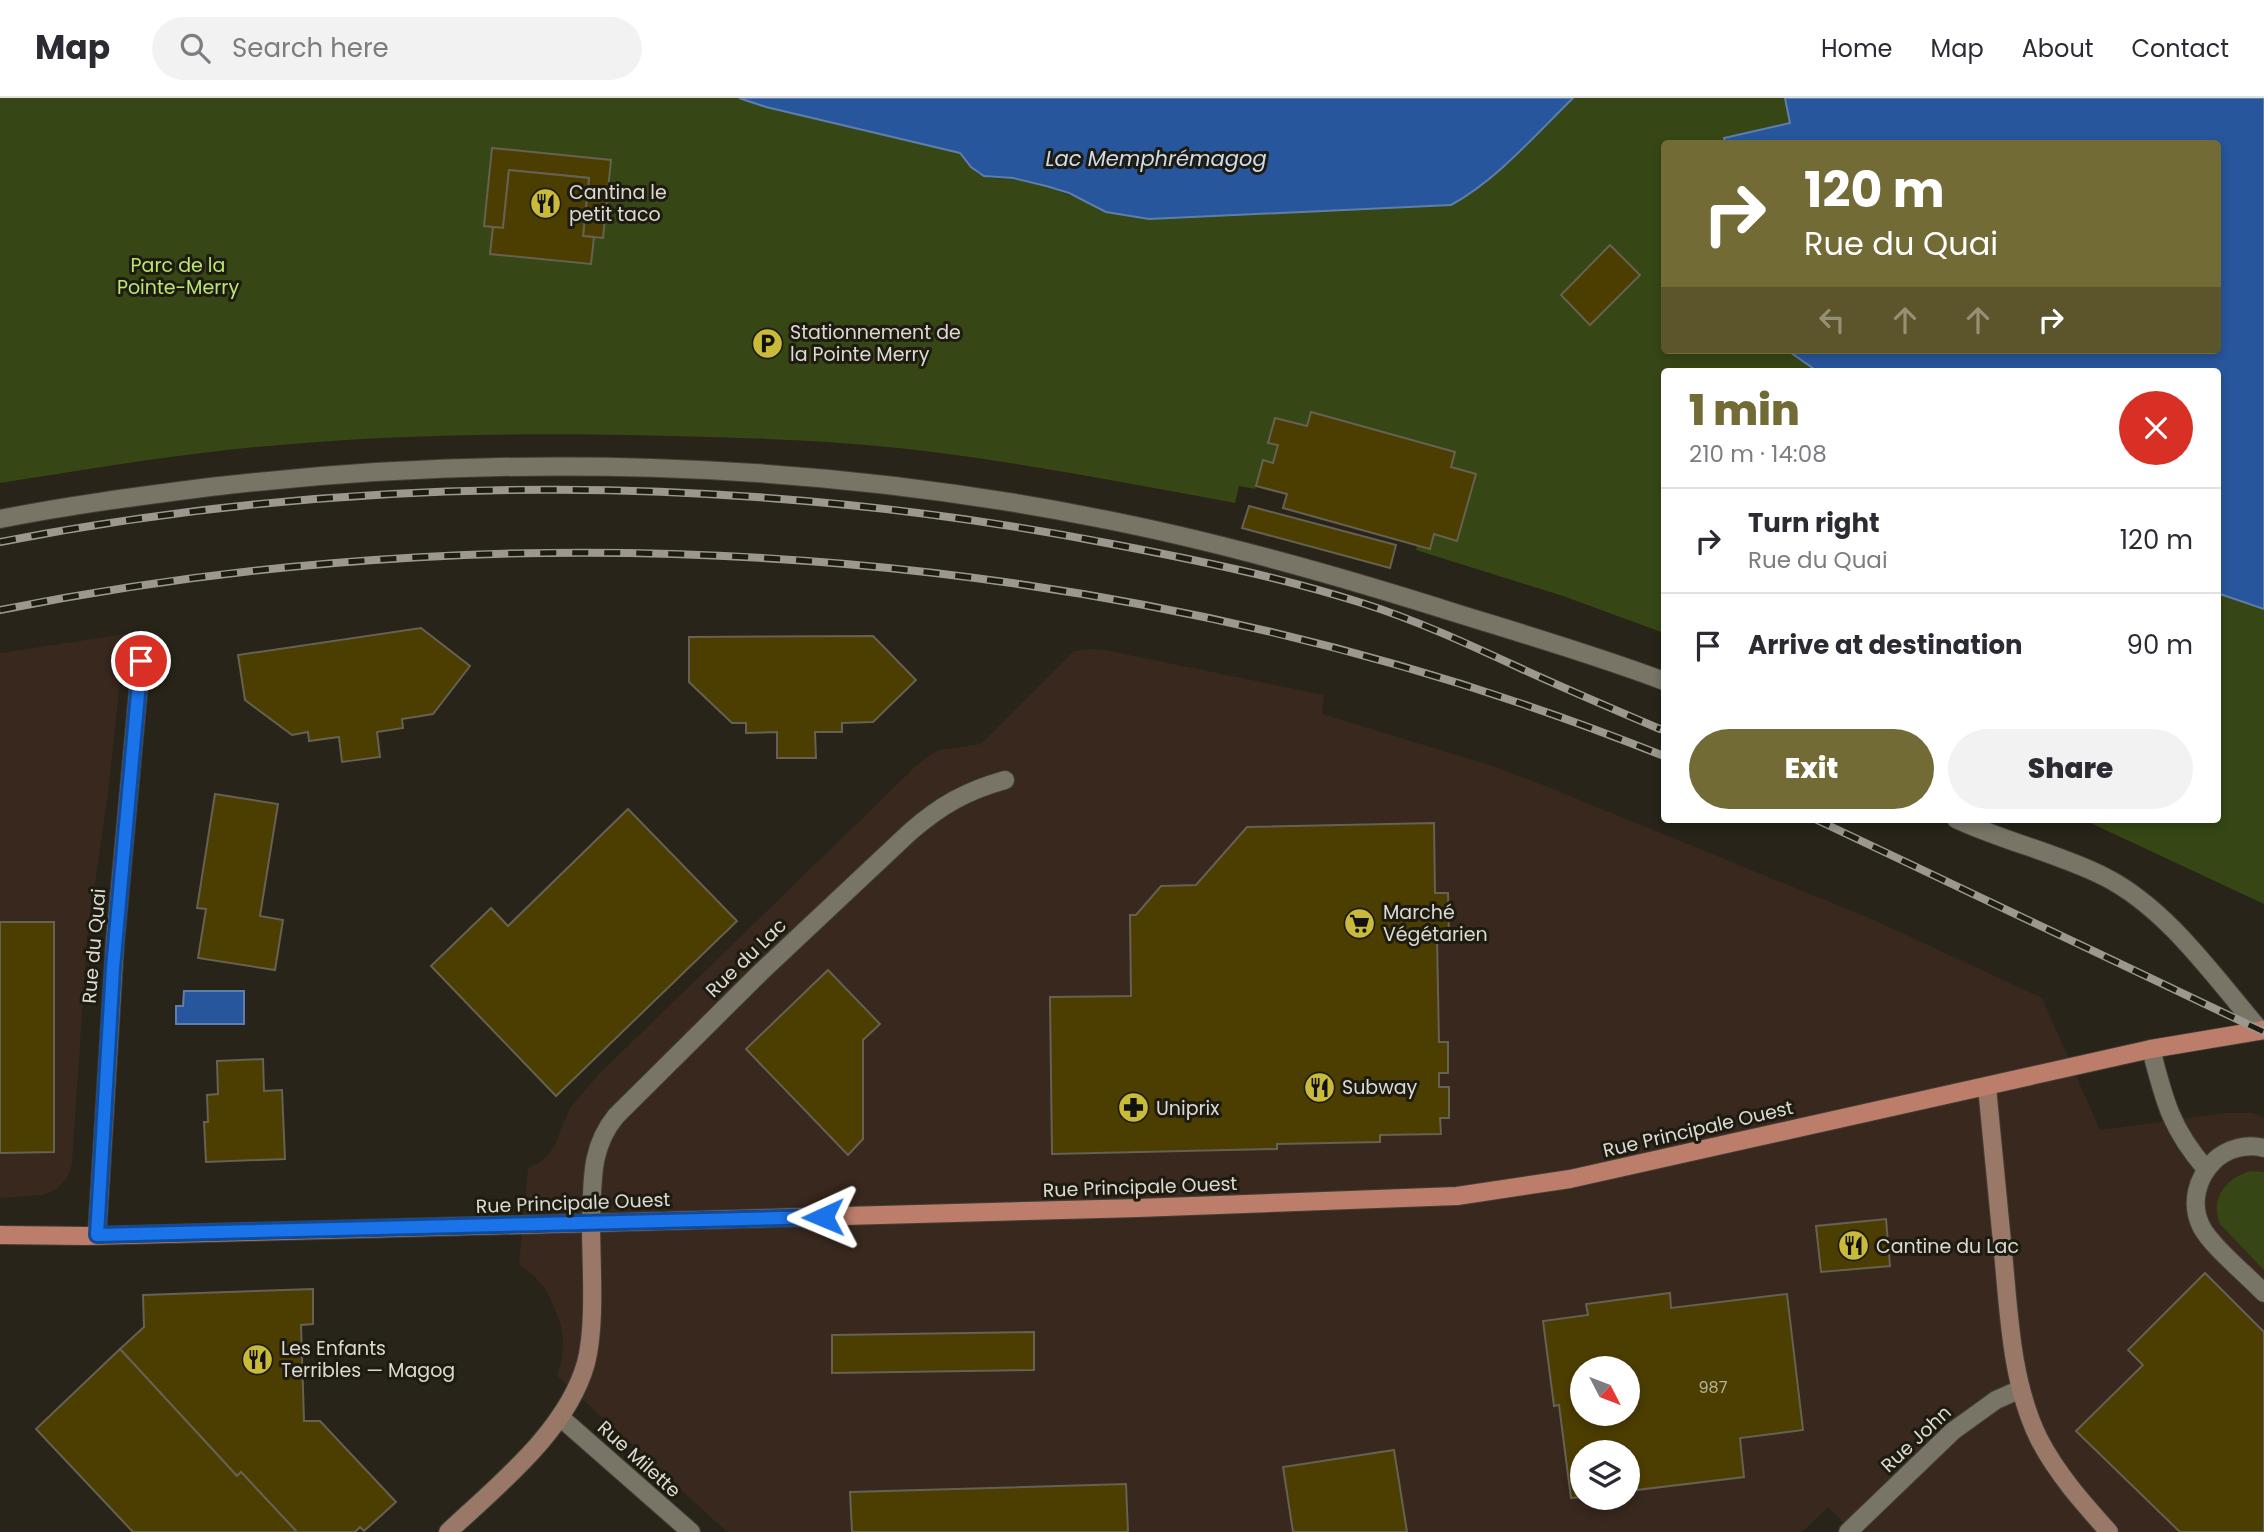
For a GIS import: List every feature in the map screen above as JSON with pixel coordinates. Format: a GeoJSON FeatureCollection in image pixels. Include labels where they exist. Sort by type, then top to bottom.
{"type":"FeatureCollection","features":[{"type":"Feature","properties":{"kind":"main road","name":"Rue Principale Ouest"},"geometry":{"type":"LineString","coordinates":[[0,1236],[1111,1209],[1457,1196],[1570,1179],[2151,1049],[2262,1030]]}},
{"type":"Feature","properties":{"kind":"street"},"geometry":{"type":"LineString","coordinates":[[0,519],[136,496],[374,472],[493,467],[613,467],[733,472],[852,482],[970,496],[1205,540],[1381,589],[1605,659],[1661,680]]}},
{"type":"Feature","properties":{"kind":"street","name":"Rue du Quai"},"geometry":{"type":"LineString","coordinates":[[97,1235],[113,968],[141,661]]}},
{"type":"Feature","properties":{"kind":"street","name":"Rue du Lac"},"geometry":{"type":"LineString","coordinates":[[591,1223],[599,1141],[616,1116],[775,959],[931,814],[954,799],[1005,780]]}},
{"type":"Feature","properties":{"kind":"street"},"geometry":{"type":"LineString","coordinates":[[1965,823],[2076,864],[2107,878],[2135,896],[2165,922],[2262,1030]]}},
{"type":"Feature","properties":{"kind":"street"},"geometry":{"type":"LineString","coordinates":[[2151,1049],[2169,1115],[2188,1148],[2206,1169]]}},
{"type":"Feature","properties":{"kind":"street"},"geometry":{"type":"LineString","coordinates":[[1987,1087],[2006,1286],[2021,1389],[2038,1437],[2050,1459],[2082,1503],[2109,1532]]}},
{"type":"Feature","properties":{"kind":"street"},"geometry":{"type":"LineString","coordinates":[[2264,1148],[2239,1147],[2220,1155],[2206,1169],[2197,1187],[2196,1207],[2201,1227],[2264,1293]]}},
{"type":"Feature","properties":{"kind":"street"},"geometry":{"type":"LineString","coordinates":[[449,1532],[540,1442],[575,1393],[588,1352],[591,1323],[591,1223]]}},
{"type":"Feature","properties":{"kind":"street","name":"Rue John"},"geometry":{"type":"LineString","coordinates":[[1849,1532],[1953,1431],[1996,1400],[2021,1389]]}},
{"type":"Feature","properties":{"kind":"street","name":"Rue Milette"},"geometry":{"type":"LineString","coordinates":[[560,1417],[691,1532]]}},
{"type":"Feature","properties":{"kind":"shaded area"},"geometry":{"type":"Polygon","coordinates":[[[125,634],[108,794],[87,939],[72,1164],[67,1177],[58,1188],[44,1195],[0,1198],[0,653],[125,634]]]}},
{"type":"Feature","properties":{"kind":"shaded area"},"geometry":{"type":"Polygon","coordinates":[[[1105,650],[1324,695],[1322,714],[1493,766],[1543,785],[1874,920],[2042,998],[2100,1130],[2225,1113],[2253,1113],[2264,1118],[2264,1532],[1852,1532],[1828,1507],[1802,1532],[727,1532],[557,1376],[563,1341],[560,1322],[546,1290],[519,1264],[528,1168],[547,1156],[570,1108],[599,1074],[915,767],[939,750],[981,744],[1074,651],[1105,650]]]}},
{"type":"Feature","properties":{"kind":"green space","name":"Parc de la Pointe-Merry"},"geometry":{"type":"Polygon","coordinates":[[[0,98],[739,98],[766,107],[961,153],[980,175],[1041,186],[1106,212],[1451,205],[1485,183],[1573,98],[1785,98],[1790,123],[1724,140],[1661,140],[1661,354],[1793,354],[1813,368],[1661,368],[1661,632],[1563,596],[1416,550],[1417,545],[1430,549],[1434,534],[1457,540],[1476,474],[1451,467],[1311,412],[1307,426],[1275,418],[1268,442],[1278,445],[1273,463],[1263,461],[1255,489],[1239,486],[1235,503],[1046,469],[900,448],[769,439],[614,435],[440,436],[325,441],[184,455],[0,483],[0,98]]]}},
{"type":"Feature","properties":{"kind":"green space"},"geometry":{"type":"Polygon","coordinates":[[[2221,594],[2264,609],[2264,904],[2091,823],[2221,823],[2221,594]]]}},
{"type":"Feature","properties":{"kind":"green space"},"geometry":{"type":"Polygon","coordinates":[[[2251,1171],[2264,1172],[2264,1270],[2220,1224],[2217,1215],[2222,1190],[2234,1178],[2251,1171]]]}},
{"type":"Feature","properties":{"kind":"water","name":"Lac Memphrémagog"},"geometry":{"type":"Polygon","coordinates":[[[739,98],[1573,98],[1485,183],[1451,205],[1149,219],[1106,212],[1069,193],[1046,186],[1013,178],[984,176],[971,167],[960,153],[766,107],[739,98]]]}},
{"type":"Feature","properties":{"kind":"water"},"geometry":{"type":"Polygon","coordinates":[[[1785,98],[2264,98],[2264,609],[2221,594],[2221,368],[1813,368],[1793,354],[2221,354],[2221,140],[1724,140],[1790,123],[1785,98]]]}},
{"type":"Feature","properties":{"kind":"water"},"geometry":{"type":"Polygon","coordinates":[[[184,991],[244,991],[244,1024],[176,1024],[176,1006],[183,1006],[184,991]]]}},
{"type":"Feature","properties":{"kind":"building"},"geometry":{"type":"Polygon","coordinates":[[[492,148],[611,160],[603,238],[583,236],[589,178],[509,170],[503,228],[484,226],[492,148]]]}},
{"type":"Feature","properties":{"kind":"building","name":"Cantina le petit taco"},"geometry":{"type":"Polygon","coordinates":[[[509,170],[589,178],[583,236],[594,237],[591,264],[490,254],[493,227],[503,228],[509,170]]]}},
{"type":"Feature","properties":{"kind":"building"},"geometry":{"type":"Polygon","coordinates":[[[1610,245],[1640,275],[1590,325],[1561,295],[1610,245]]]}},
{"type":"Feature","properties":{"kind":"building"},"geometry":{"type":"Polygon","coordinates":[[[1311,412],[1455,452],[1451,467],[1476,474],[1457,541],[1434,534],[1430,549],[1283,508],[1287,494],[1256,486],[1263,460],[1273,463],[1278,445],[1268,443],[1275,418],[1307,426],[1311,412]]]}},
{"type":"Feature","properties":{"kind":"building"},"geometry":{"type":"Polygon","coordinates":[[[1249,506],[1396,545],[1390,568],[1242,528],[1249,506]]]}},
{"type":"Feature","properties":{"kind":"building"},"geometry":{"type":"Polygon","coordinates":[[[421,628],[470,666],[433,714],[402,719],[403,728],[377,732],[380,757],[342,762],[339,737],[309,741],[308,732],[292,735],[245,700],[238,655],[421,628]]]}},
{"type":"Feature","properties":{"kind":"building"},"geometry":{"type":"Polygon","coordinates":[[[873,636],[916,680],[873,722],[842,723],[842,732],[815,732],[816,758],[777,758],[777,732],[746,733],[746,723],[732,723],[689,682],[689,637],[873,636]]]}},
{"type":"Feature","properties":{"kind":"building"},"geometry":{"type":"Polygon","coordinates":[[[215,794],[278,804],[260,916],[283,920],[275,970],[198,958],[206,909],[197,908],[215,794]]]}},
{"type":"Feature","properties":{"kind":"building"},"geometry":{"type":"Polygon","coordinates":[[[628,809],[737,921],[556,1096],[431,966],[491,908],[508,926],[628,809]]]}},
{"type":"Feature","properties":{"kind":"building"},"geometry":{"type":"Polygon","coordinates":[[[1434,823],[1435,893],[1448,893],[1449,937],[1437,938],[1439,1042],[1448,1042],[1448,1073],[1439,1073],[1439,1087],[1449,1087],[1449,1118],[1440,1118],[1441,1134],[1380,1135],[1380,1142],[1277,1144],[1277,1149],[1052,1154],[1050,997],[1131,996],[1130,915],[1136,915],[1161,886],[1196,885],[1247,827],[1434,823]]]}},
{"type":"Feature","properties":{"kind":"building"},"geometry":{"type":"Polygon","coordinates":[[[0,922],[54,922],[54,1152],[0,1153],[0,922]]]}},
{"type":"Feature","properties":{"kind":"building"},"geometry":{"type":"Polygon","coordinates":[[[828,970],[880,1024],[863,1040],[863,1139],[848,1155],[746,1049],[828,970]]]}},
{"type":"Feature","properties":{"kind":"building"},"geometry":{"type":"Polygon","coordinates":[[[263,1059],[264,1091],[282,1090],[285,1159],[206,1162],[204,1122],[208,1122],[207,1095],[218,1094],[217,1061],[263,1059]]]}},
{"type":"Feature","properties":{"kind":"building","name":"Cantine du Lac"},"geometry":{"type":"Polygon","coordinates":[[[1886,1219],[1890,1266],[1821,1272],[1816,1226],[1886,1219]]]}},
{"type":"Feature","properties":{"kind":"building"},"geometry":{"type":"Polygon","coordinates":[[[2205,1273],[2264,1332],[2264,1532],[2180,1532],[2076,1431],[2143,1365],[2128,1350],[2205,1273]]]}},
{"type":"Feature","properties":{"kind":"building"},"geometry":{"type":"Polygon","coordinates":[[[313,1289],[313,1324],[301,1325],[304,1421],[320,1421],[396,1502],[364,1531],[360,1527],[355,1532],[297,1532],[241,1472],[237,1476],[120,1349],[144,1327],[143,1295],[313,1289]]]}},
{"type":"Feature","properties":{"kind":"building"},"geometry":{"type":"Polygon","coordinates":[[[1670,1293],[1671,1308],[1787,1294],[1803,1430],[1740,1438],[1744,1477],[1640,1490],[1640,1440],[1570,1440],[1570,1490],[1559,1405],[1554,1406],[1543,1321],[1588,1315],[1586,1304],[1670,1293]]]}},
{"type":"Feature","properties":{"kind":"building"},"geometry":{"type":"Polygon","coordinates":[[[1034,1332],[1034,1370],[832,1373],[832,1335],[1034,1332]]]}},
{"type":"Feature","properties":{"kind":"building"},"geometry":{"type":"Polygon","coordinates":[[[120,1349],[237,1476],[241,1472],[297,1532],[133,1532],[36,1429],[120,1349]]]}},
{"type":"Feature","properties":{"kind":"building"},"geometry":{"type":"Polygon","coordinates":[[[1394,1450],[1407,1532],[1293,1532],[1283,1467],[1394,1450]]]}},
{"type":"Feature","properties":{"kind":"building"},"geometry":{"type":"Polygon","coordinates":[[[1126,1484],[1128,1532],[852,1532],[850,1492],[1126,1484]]]}},
{"type":"Feature","properties":{"kind":"railway"},"geometry":{"type":"LineString","coordinates":[[0,542],[138,519],[277,502],[416,493],[556,490],[696,493],[836,504],[974,521],[1112,544],[1300,585],[1362,603],[1422,625],[1660,729]]}},
{"type":"Feature","properties":{"kind":"railway"},"geometry":{"type":"LineString","coordinates":[[0,610],[208,576],[419,557],[631,553],[843,564],[1054,589],[1262,630],[1465,685],[1661,755]]}},
{"type":"Feature","properties":{"kind":"railway"},"geometry":{"type":"LineString","coordinates":[[1823,823],[2264,1032]]}},
{"type":"Feature","properties":{"kind":"place","name":"Cantina le petit taco"},"geometry":{"type":"Point","coordinates":[546,203]}},
{"type":"Feature","properties":{"kind":"place","name":"Stationnement de la Pointe Merry"},"geometry":{"type":"Point","coordinates":[767,343]}},
{"type":"Feature","properties":{"kind":"place","name":"Marché Végétarien"},"geometry":{"type":"Point","coordinates":[1360,923]}},
{"type":"Feature","properties":{"kind":"place","name":"Subway"},"geometry":{"type":"Point","coordinates":[1319,1087]}},
{"type":"Feature","properties":{"kind":"place","name":"Uniprix"},"geometry":{"type":"Point","coordinates":[1133,1108]}},
{"type":"Feature","properties":{"kind":"place","name":"Cantine du Lac"},"geometry":{"type":"Point","coordinates":[1853,1246]}},
{"type":"Feature","properties":{"kind":"place","name":"Les Enfants Terribles — Magog"},"geometry":{"type":"Point","coordinates":[258,1359]}},
{"type":"Feature","properties":{"kind":"route"},"geometry":{"type":"LineString","coordinates":[[141,661],[109,1017],[97,1235],[823,1217]]}}]}
